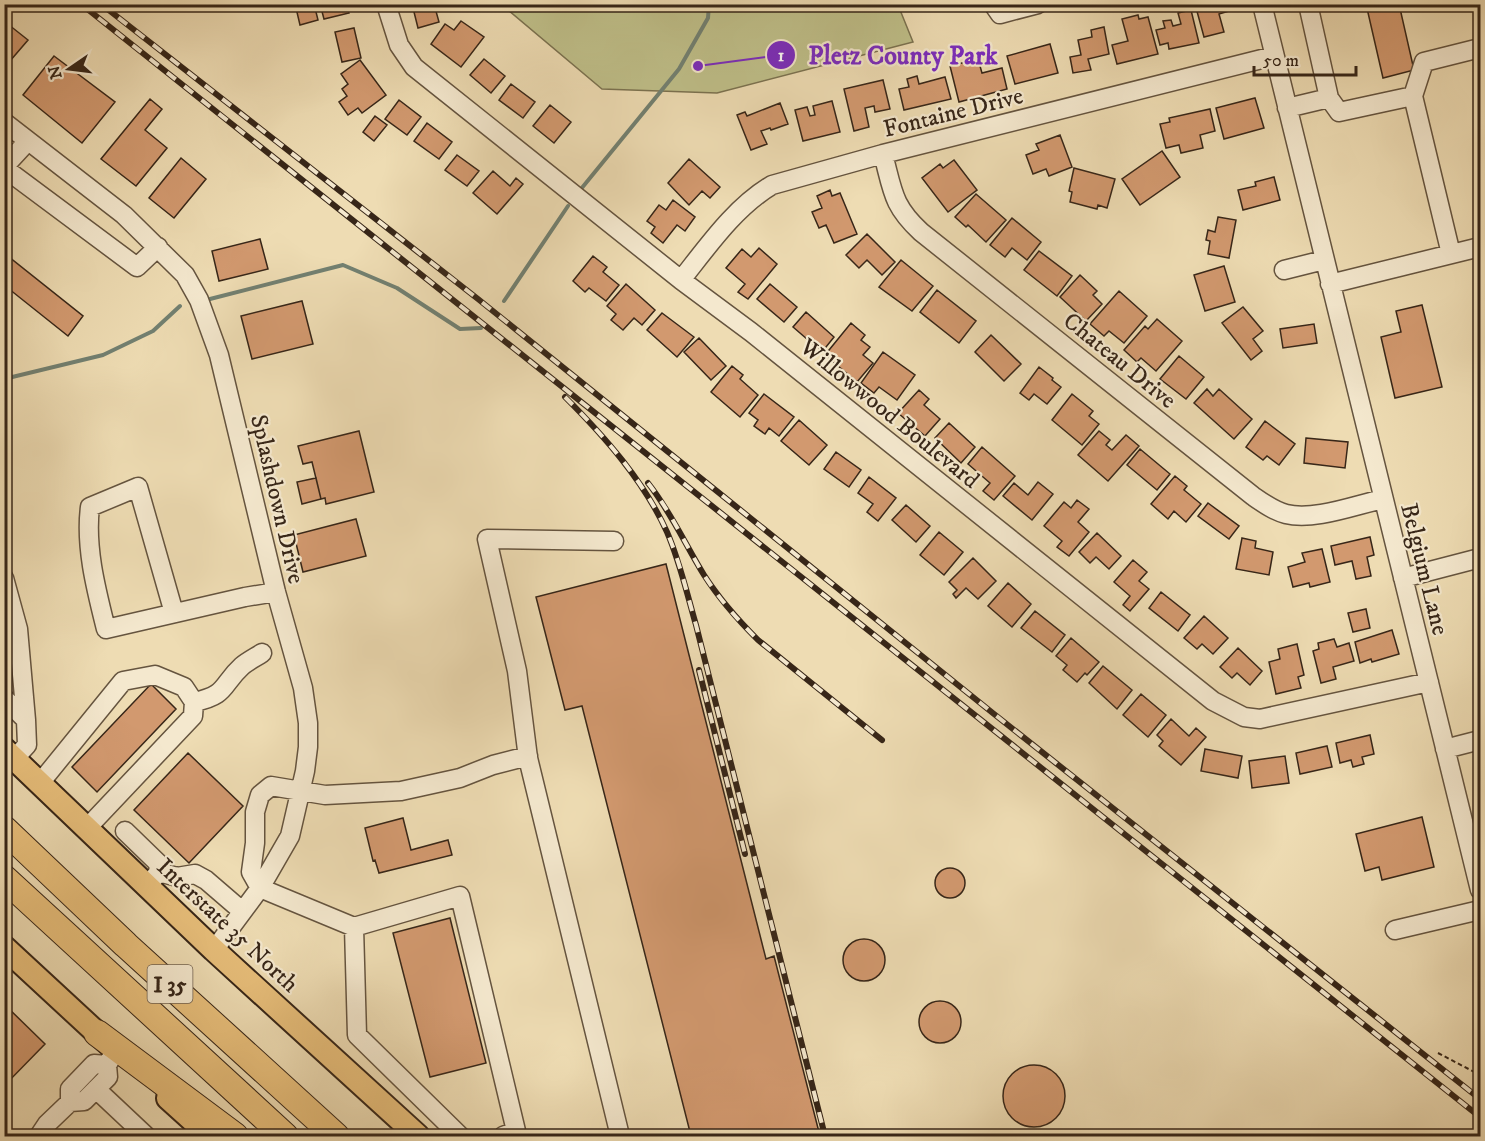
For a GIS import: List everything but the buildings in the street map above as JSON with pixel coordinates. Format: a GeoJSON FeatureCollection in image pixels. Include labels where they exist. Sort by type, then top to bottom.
{"type":"FeatureCollection","features":[{"type":"Feature","properties":{"kind":"highway","name":"I 35"},"geometry":{"type":"LineString","coordinates":[[4,829],[126,945],[336,1137]]}},
{"type":"Feature","properties":{"kind":"highway","name":"I 35"},"geometry":{"type":"LineString","coordinates":[[4,878],[285,1137]]}},
{"type":"Feature","properties":{"kind":"highway"},"geometry":{"type":"LineString","coordinates":[[97,1033],[236,1137]]}},
{"type":"Feature","properties":{"kind":"main road","name":"Interstate 35 North"},"geometry":{"type":"LineString","coordinates":[[10,754],[87,828],[153,879],[214,950],[418,1137]]}},
{"type":"Feature","properties":{"kind":"main road"},"geometry":{"type":"LineString","coordinates":[[4,946],[97,1033],[112,1058],[210,1137]]}},
{"type":"Feature","properties":{"kind":"street","name":"Willowwood Boulevard"},"geometry":{"type":"LineString","coordinates":[[386,4],[399,45],[414,67],[681,280],[751,332],[1213,701],[1244,717],[1260,718],[1429,682]]}},
{"type":"Feature","properties":{"kind":"street"},"geometry":{"type":"LineString","coordinates":[[993,4],[1000,14],[1038,4]]}},
{"type":"Feature","properties":{"kind":"street","name":"Belgium Lane"},"geometry":{"type":"LineString","coordinates":[[1262,4],[1383,499],[1478,867],[1480,890]]}},
{"type":"Feature","properties":{"kind":"street"},"geometry":{"type":"LineString","coordinates":[[1308,4],[1329,98],[1340,112],[1413,96]]}},
{"type":"Feature","properties":{"kind":"street"},"geometry":{"type":"LineString","coordinates":[[1451,254],[1413,96],[1424,62],[1480,48]]}},
{"type":"Feature","properties":{"kind":"street","name":"Fontaine Drive"},"geometry":{"type":"LineString","coordinates":[[681,280],[725,225],[760,192],[772,185],[808,173],[1274,56]]}},
{"type":"Feature","properties":{"kind":"street"},"geometry":{"type":"LineString","coordinates":[[1287,108],[1329,98]]}},
{"type":"Feature","properties":{"kind":"street","name":"Splashdown Drive"},"geometry":{"type":"LineString","coordinates":[[4,122],[124,215],[185,275],[211,327],[219,355],[276,592],[303,688],[308,747],[290,836],[260,888],[214,950]]}},
{"type":"Feature","properties":{"kind":"street"},"geometry":{"type":"LineString","coordinates":[[28,141],[4,167],[136,267],[158,247]]}},
{"type":"Feature","properties":{"kind":"street","name":"Chateau Drive"},"geometry":{"type":"LineString","coordinates":[[883,154],[897,205],[921,232],[1253,496],[1277,510],[1299,515],[1315,515],[1383,499]]}},
{"type":"Feature","properties":{"kind":"street"},"geometry":{"type":"LineString","coordinates":[[1330,284],[1480,247]]}},
{"type":"Feature","properties":{"kind":"street"},"geometry":{"type":"LineString","coordinates":[[1284,270],[1324,260]]}},
{"type":"Feature","properties":{"kind":"street"},"geometry":{"type":"LineString","coordinates":[[174,613],[138,487],[90,507],[87,528],[106,629],[276,592]]}},
{"type":"Feature","properties":{"kind":"street"},"geometry":{"type":"LineString","coordinates":[[614,541],[487,539],[517,671],[528,756],[620,1137]]}},
{"type":"Feature","properties":{"kind":"street"},"geometry":{"type":"LineString","coordinates":[[1403,578],[1480,558]]}},
{"type":"Feature","properties":{"kind":"street"},"geometry":{"type":"LineString","coordinates":[[4,578],[18,629],[27,746],[10,754]]}},
{"type":"Feature","properties":{"kind":"street"},"geometry":{"type":"LineString","coordinates":[[194,702],[212,699],[242,666],[262,653]]}},
{"type":"Feature","properties":{"kind":"street"},"geometry":{"type":"LineString","coordinates":[[40,783],[123,681],[155,675],[184,687],[194,702],[193,716],[87,828]]}},
{"type":"Feature","properties":{"kind":"street"},"geometry":{"type":"LineString","coordinates":[[4,698],[26,720]]}},
{"type":"Feature","properties":{"kind":"street"},"geometry":{"type":"LineString","coordinates":[[1446,749],[1480,740]]}},
{"type":"Feature","properties":{"kind":"street"},"geometry":{"type":"LineString","coordinates":[[503,1137],[516,1131],[460,896],[354,927],[260,888],[251,872],[255,843],[255,812],[260,795],[271,786],[325,795],[401,791],[460,778],[493,765],[528,756]]}},
{"type":"Feature","properties":{"kind":"street"},"geometry":{"type":"LineString","coordinates":[[125,831],[158,863],[153,879],[195,874],[206,880],[242,911]]}},
{"type":"Feature","properties":{"kind":"street"},"geometry":{"type":"LineString","coordinates":[[1395,930],[1480,910]]}},
{"type":"Feature","properties":{"kind":"street"},"geometry":{"type":"LineString","coordinates":[[354,927],[357,1035],[460,1137]]}},
{"type":"Feature","properties":{"kind":"street"},"geometry":{"type":"LineString","coordinates":[[39,1137],[47,1124],[70,1102],[84,1101],[108,1077],[112,1058]]}},
{"type":"Feature","properties":{"kind":"street"},"geometry":{"type":"LineString","coordinates":[[70,1102],[70,1089],[94,1064],[112,1058]]}},
{"type":"Feature","properties":{"kind":"street"},"geometry":{"type":"LineString","coordinates":[[96,1089],[146,1137]]}},
{"type":"Feature","properties":{"kind":"path"},"geometry":{"type":"LineString","coordinates":[[1438,1053],[1480,1075]]}},
{"type":"Feature","properties":{"kind":"green space"},"geometry":{"type":"Polygon","coordinates":[[[502,5],[898,5],[913,42],[717,93],[602,89],[502,5]]]}},
{"type":"Feature","properties":{"kind":"waterway"},"geometry":{"type":"LineString","coordinates":[[581,189],[679,69],[708,18],[709,4]]}},
{"type":"Feature","properties":{"kind":"waterway"},"geometry":{"type":"LineString","coordinates":[[504,301],[568,206]]}},
{"type":"Feature","properties":{"kind":"waterway"},"geometry":{"type":"LineString","coordinates":[[210,299],[343,265],[397,288],[460,329],[481,328]]}},
{"type":"Feature","properties":{"kind":"waterway"},"geometry":{"type":"LineString","coordinates":[[4,379],[103,355],[153,331],[180,306]]}},
{"type":"Feature","properties":{"kind":"railway"},"geometry":{"type":"LineString","coordinates":[[81,4],[1480,1117]]}},
{"type":"Feature","properties":{"kind":"railway"},"geometry":{"type":"LineString","coordinates":[[101,4],[478,299],[994,714],[1480,1099]]}},
{"type":"Feature","properties":{"kind":"railway"},"geometry":{"type":"LineString","coordinates":[[565,397],[595,428],[635,477],[658,513],[676,555],[696,625],[825,1136]]}},
{"type":"Feature","properties":{"kind":"railway"},"geometry":{"type":"LineString","coordinates":[[648,483],[671,517],[704,575],[736,617],[758,640],[882,740]]}},
{"type":"Feature","properties":{"kind":"railway"},"geometry":{"type":"LineString","coordinates":[[699,670],[745,854]]}},
{"type":"Feature","properties":{"kind":"place","name":"Pletz County Park"},"geometry":{"type":"Point","coordinates":[698,66]}}]}
